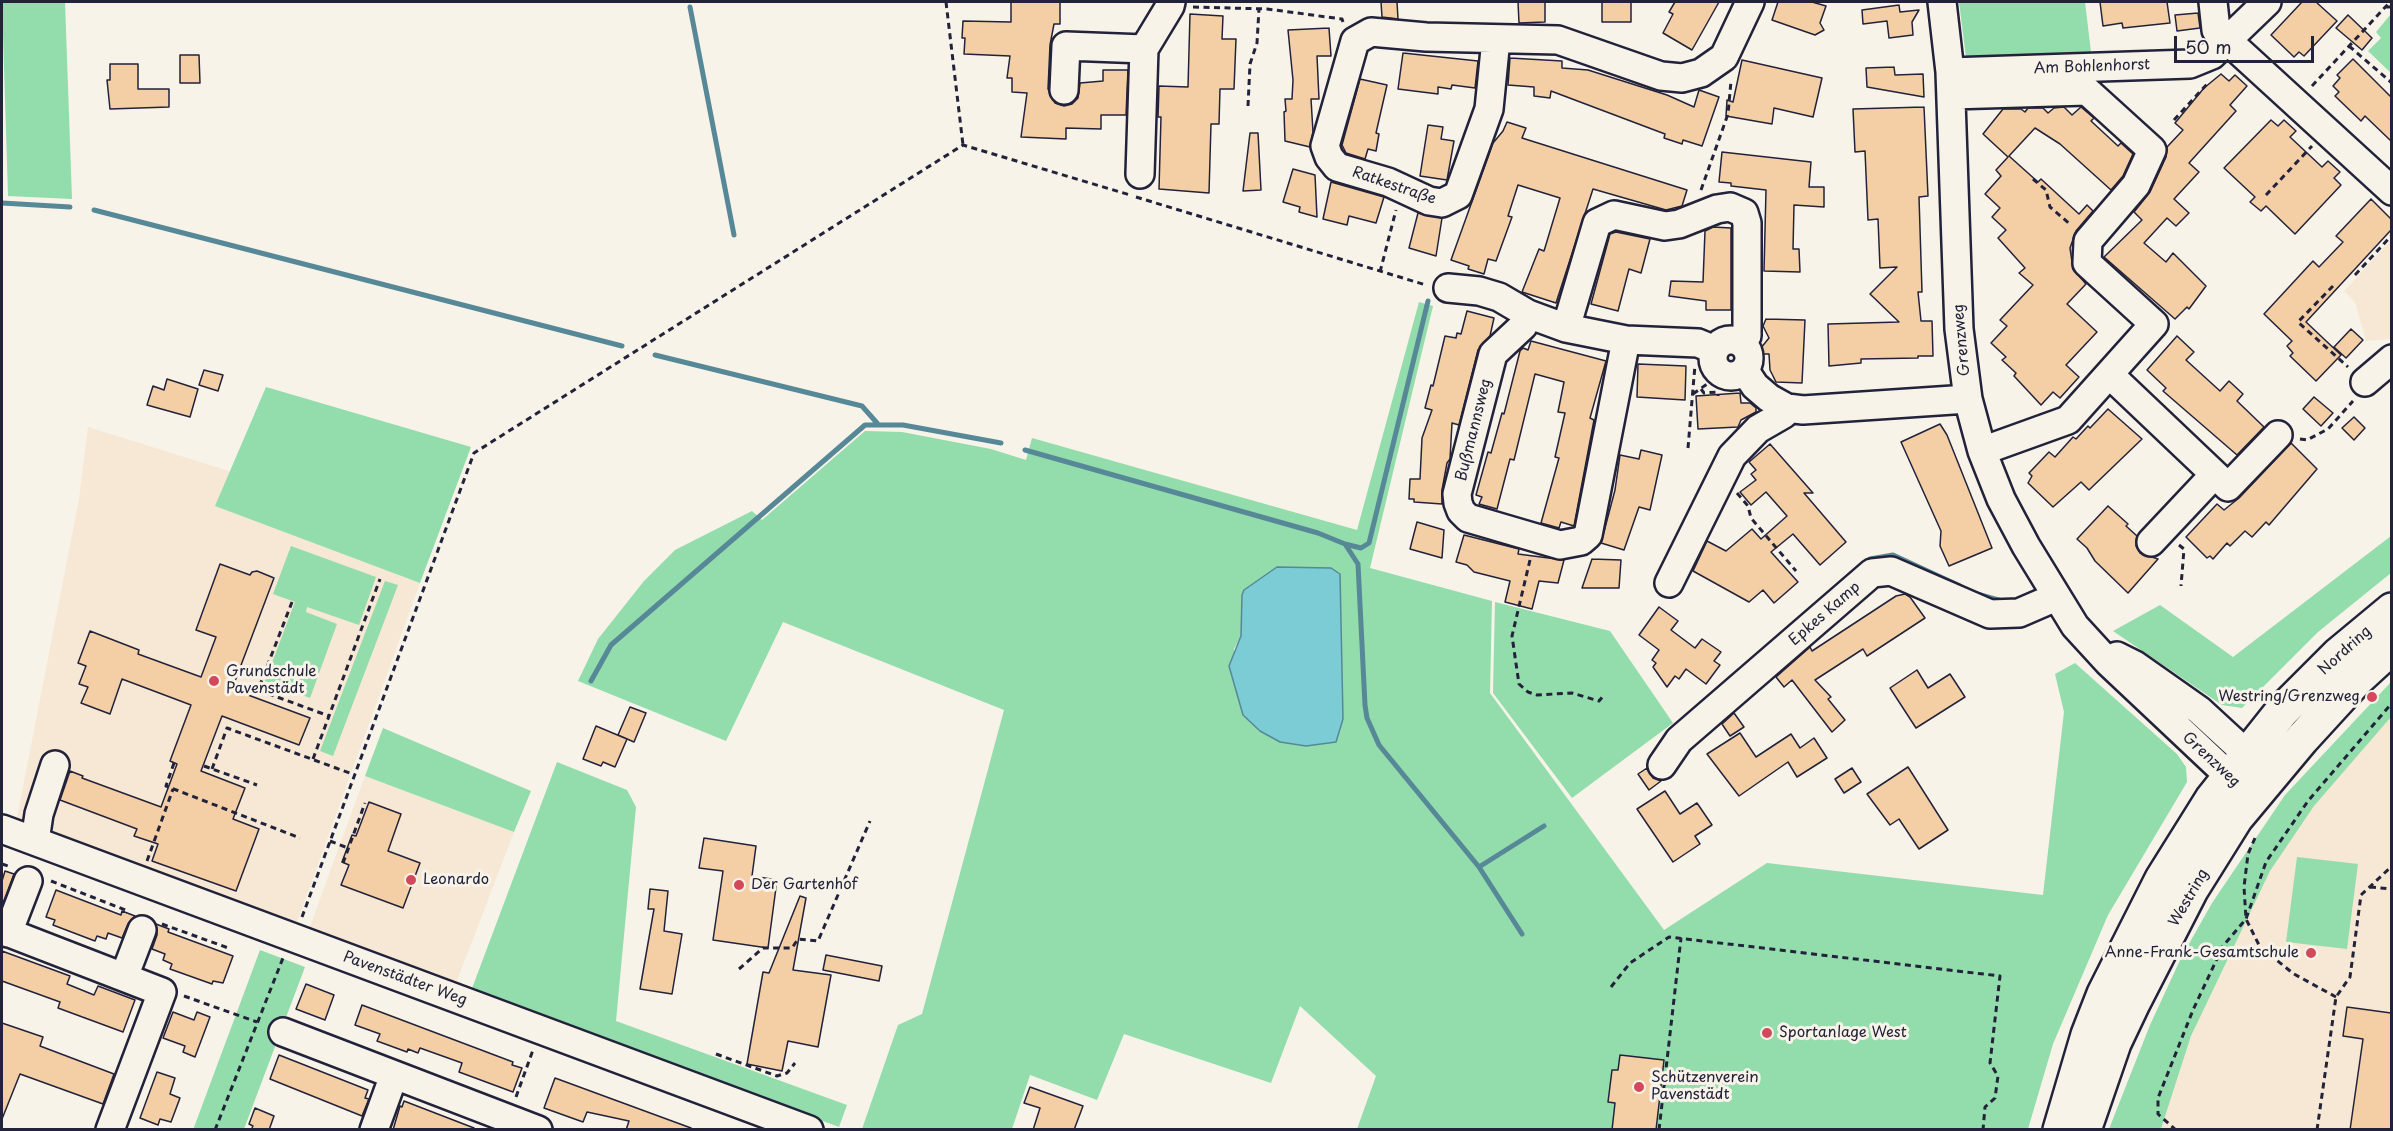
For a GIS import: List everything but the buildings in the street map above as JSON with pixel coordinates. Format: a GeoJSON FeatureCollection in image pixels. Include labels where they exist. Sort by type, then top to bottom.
{"type":"FeatureCollection","features":[{"type":"Feature","properties":{"kind":"main road","name":"Nordring"},"geometry":{"type":"LineString","coordinates":[[2237,764],[2282,711],[2339,654],[2391,610]]}},
{"type":"Feature","properties":{"kind":"main road","name":"Nordring"},"geometry":{"type":"LineString","coordinates":[[2261,787],[2356,680],[2391,647]]}},
{"type":"Feature","properties":{"kind":"main road"},"geometry":{"type":"LineString","coordinates":[[2060,1130],[2088,1035],[2123,954],[2162,879],[2237,764]]}},
{"type":"Feature","properties":{"kind":"main road","name":"Westring"},"geometry":{"type":"LineString","coordinates":[[2085,1130],[2115,1043],[2160,949],[2191,890],[2236,818],[2261,787]]}},
{"type":"Feature","properties":{"kind":"street"},"geometry":{"type":"LineString","coordinates":[[1355,41],[1371,32],[1558,40],[1661,76],[1682,78],[1701,73],[1724,57],[1750,2]]}},
{"type":"Feature","properties":{"kind":"street","name":"Grenzweg"},"geometry":{"type":"LineString","coordinates":[[1942,2],[1951,84],[1959,329],[1968,399],[1982,452],[2006,508],[2056,597],[2108,663],[2237,764],[2261,787]]}},
{"type":"Feature","properties":{"kind":"street"},"geometry":{"type":"LineString","coordinates":[[2212,2],[2216,30],[2391,191]]}},
{"type":"Feature","properties":{"kind":"street","name":"Am Bohlenhorst"},"geometry":{"type":"LineString","coordinates":[[1951,84],[2190,64],[2232,46],[2266,2]]}},
{"type":"Feature","properties":{"kind":"street"},"geometry":{"type":"LineString","coordinates":[[1140,174],[1144,49],[1171,4]]}},
{"type":"Feature","properties":{"kind":"street","name":"Ratkestraße"},"geometry":{"type":"LineString","coordinates":[[1355,41],[1325,146],[1329,157],[1336,167],[1402,187],[1442,203],[1458,195],[1489,109],[1496,39]]}},
{"type":"Feature","properties":{"kind":"street"},"geometry":{"type":"LineString","coordinates":[[1064,90],[1066,46],[1144,49]]}},
{"type":"Feature","properties":{"kind":"street"},"geometry":{"type":"LineString","coordinates":[[1951,84],[2087,91],[2152,150],[2136,185],[2088,241],[2087,264],[2154,324],[2068,420],[1982,452]]}},
{"type":"Feature","properties":{"kind":"street"},"geometry":{"type":"LineString","coordinates":[[1566,328],[1597,223],[1614,215],[1665,226],[1679,224],[1717,209],[1730,207],[1744,213],[1748,223],[1747,336],[1742,343],[1750,357],[1715,374]]}},
{"type":"Feature","properties":{"kind":"street"},"geometry":{"type":"LineString","coordinates":[[1448,288],[1479,291],[1499,297],[1528,314],[1566,328],[1626,339],[1698,343],[1715,374],[1755,386],[1787,408],[1803,410],[1854,408],[1968,399]]}},
{"type":"Feature","properties":{"kind":"street","name":"Bußmannsweg"},"geometry":{"type":"LineString","coordinates":[[1528,314],[1523,326],[1493,354],[1457,494],[1461,511],[1468,518],[1560,545],[1571,544],[1588,534],[1626,339]]}},
{"type":"Feature","properties":{"kind":"street"},"geometry":{"type":"LineString","coordinates":[[2365,382],[2391,359]]}},
{"type":"Feature","properties":{"kind":"street"},"geometry":{"type":"LineString","coordinates":[[2110,375],[2221,481]]}},
{"type":"Feature","properties":{"kind":"street"},"geometry":{"type":"LineString","coordinates":[[1669,583],[1732,456],[1758,429],[1784,414],[1787,408]]}},
{"type":"Feature","properties":{"kind":"street"},"geometry":{"type":"LineString","coordinates":[[2156,536],[2278,435]]}},
{"type":"Feature","properties":{"kind":"street","name":"Epkes Kamp"},"geometry":{"type":"LineString","coordinates":[[1662,765],[1679,740],[1872,573],[1891,571],[1990,614],[2019,613],[2056,597]]}},
{"type":"Feature","properties":{"kind":"street"},"geometry":{"type":"LineString","coordinates":[[35,841],[39,814],[55,765]]}},
{"type":"Feature","properties":{"kind":"street","name":"Pavenstädter Weg"},"geometry":{"type":"LineString","coordinates":[[2,829],[809,1130]]}},
{"type":"Feature","properties":{"kind":"street"},"geometry":{"type":"LineString","coordinates":[[27,881],[5,932],[162,992],[110,1130]]}},
{"type":"Feature","properties":{"kind":"street"},"geometry":{"type":"LineString","coordinates":[[124,977],[142,930]]}},
{"type":"Feature","properties":{"kind":"street"},"geometry":{"type":"LineString","coordinates":[[270,1027],[538,1130]]}},
{"type":"Feature","properties":{"kind":"street"},"geometry":{"type":"LineString","coordinates":[[374,1130],[394,1075]]}},
{"type":"Feature","properties":{"kind":"path"},"geometry":{"type":"LineString","coordinates":[[946,2],[963,145]]}},
{"type":"Feature","properties":{"kind":"path"},"geometry":{"type":"LineString","coordinates":[[2296,104],[2390,2]]}},
{"type":"Feature","properties":{"kind":"path"},"geometry":{"type":"LineString","coordinates":[[1171,4],[1259,9],[1342,19],[1355,41]]}},
{"type":"Feature","properties":{"kind":"path"},"geometry":{"type":"LineString","coordinates":[[2385,7],[2391,7]]}},
{"type":"Feature","properties":{"kind":"path"},"geometry":{"type":"LineString","coordinates":[[1248,106],[1250,64],[1257,44],[1259,9]]}},
{"type":"Feature","properties":{"kind":"path"},"geometry":{"type":"LineString","coordinates":[[2174,120],[2232,46]]}},
{"type":"Feature","properties":{"kind":"path"},"geometry":{"type":"LineString","coordinates":[[2349,46],[2391,83]]}},
{"type":"Feature","properties":{"kind":"path"},"geometry":{"type":"LineString","coordinates":[[1703,186],[1728,114],[1731,66],[1724,57]]}},
{"type":"Feature","properties":{"kind":"path"},"geometry":{"type":"LineString","coordinates":[[2266,195],[2325,131]]}},
{"type":"Feature","properties":{"kind":"path"},"geometry":{"type":"LineString","coordinates":[[302,917],[474,453],[963,145],[1380,272],[1438,289],[1448,288]]}},
{"type":"Feature","properties":{"kind":"path"},"geometry":{"type":"LineString","coordinates":[[2033,180],[2046,190],[2050,207],[2088,241]]}},
{"type":"Feature","properties":{"kind":"path"},"geometry":{"type":"LineString","coordinates":[[1380,272],[1402,187]]}},
{"type":"Feature","properties":{"kind":"path"},"geometry":{"type":"LineString","coordinates":[[2355,275],[2391,235]]}},
{"type":"Feature","properties":{"kind":"path"},"geometry":{"type":"LineString","coordinates":[[2278,435],[2307,440],[2328,429],[2365,382],[2298,322],[2333,286]]}},
{"type":"Feature","properties":{"kind":"path"},"geometry":{"type":"LineString","coordinates":[[1688,448],[1693,394],[1696,367],[1715,374],[1693,394]]}},
{"type":"Feature","properties":{"kind":"path"},"geometry":{"type":"LineString","coordinates":[[1719,480],[1729,484],[1748,506],[1751,518],[1796,571]]}},
{"type":"Feature","properties":{"kind":"path"},"geometry":{"type":"LineString","coordinates":[[2156,536],[2184,549],[2181,586]]}},
{"type":"Feature","properties":{"kind":"path"},"geometry":{"type":"LineString","coordinates":[[1537,538],[1512,636],[1519,684],[1528,692],[1537,695],[1572,693],[1599,701],[1604,695]]}},
{"type":"Feature","properties":{"kind":"path"},"geometry":{"type":"LineString","coordinates":[[314,759],[380,579]]}},
{"type":"Feature","properties":{"kind":"path"},"geometry":{"type":"LineString","coordinates":[[292,602],[258,690],[329,716]]}},
{"type":"Feature","properties":{"kind":"path"},"geometry":{"type":"LineString","coordinates":[[2176,1130],[2158,1114],[2158,1098],[2163,1080],[2223,946],[2246,919],[2266,862],[2308,801],[2391,703]]}},
{"type":"Feature","properties":{"kind":"path"},"geometry":{"type":"LineString","coordinates":[[212,769],[227,728],[355,775]]}},
{"type":"Feature","properties":{"kind":"path"},"geometry":{"type":"LineString","coordinates":[[174,763],[166,786],[300,838]]}},
{"type":"Feature","properties":{"kind":"path"},"geometry":{"type":"LineString","coordinates":[[204,766],[257,785]]}},
{"type":"Feature","properties":{"kind":"path"},"geometry":{"type":"LineString","coordinates":[[146,864],[173,789]]}},
{"type":"Feature","properties":{"kind":"path"},"geometry":{"type":"LineString","coordinates":[[343,863],[365,803]]}},
{"type":"Feature","properties":{"kind":"path"},"geometry":{"type":"LineString","coordinates":[[740,969],[763,948],[792,948],[798,939],[818,941],[870,821]]}},
{"type":"Feature","properties":{"kind":"path"},"geometry":{"type":"LineString","coordinates":[[2258,833],[2248,854],[2244,886],[2246,919],[2260,946],[2295,975],[2336,997]]}},
{"type":"Feature","properties":{"kind":"path"},"geometry":{"type":"LineString","coordinates":[[330,841],[350,846]]}},
{"type":"Feature","properties":{"kind":"path"},"geometry":{"type":"LineString","coordinates":[[2,864],[23,872],[21,879],[39,886],[42,878],[141,916],[137,927],[142,930],[146,931],[151,920],[231,949]]}},
{"type":"Feature","properties":{"kind":"path"},"geometry":{"type":"LineString","coordinates":[[2317,1130],[2336,997],[2350,977],[2361,895],[2391,866]]}},
{"type":"Feature","properties":{"kind":"path"},"geometry":{"type":"LineString","coordinates":[[2370,887],[2391,889]]}},
{"type":"Feature","properties":{"kind":"path"},"geometry":{"type":"LineString","coordinates":[[1611,987],[1630,963],[1669,937],[2000,976],[1990,1064],[1998,1076],[1997,1087],[1995,1098],[1985,1107],[1983,1130]]}},
{"type":"Feature","properties":{"kind":"path"},"geometry":{"type":"LineString","coordinates":[[1659,1130],[1681,938]]}},
{"type":"Feature","properties":{"kind":"path"},"geometry":{"type":"LineString","coordinates":[[215,1130],[270,1027],[286,950]]}},
{"type":"Feature","properties":{"kind":"path"},"geometry":{"type":"LineString","coordinates":[[162,992],[176,993],[270,1027]]}},
{"type":"Feature","properties":{"kind":"path"},"geometry":{"type":"LineString","coordinates":[[508,1118],[536,1042]]}},
{"type":"Feature","properties":{"kind":"path"},"geometry":{"type":"LineString","coordinates":[[716,1054],[777,1076],[787,1073],[795,1063]]}},
{"type":"Feature","properties":{"kind":"shaded area"},"geometry":{"type":"Polygon","coordinates":[[[2391,240],[2391,339],[2366,341],[2355,302],[2344,291],[2391,240]]]}},
{"type":"Feature","properties":{"kind":"shaded area","name":"Grundschule Pavenstädt"},"geometry":{"type":"Polygon","coordinates":[[[88,427],[232,472],[215,506],[420,583],[296,925],[16,823],[79,499],[88,427]]]}},
{"type":"Feature","properties":{"kind":"shaded area","name":"Anne-Frank-Gesamtschule"},"geometry":{"type":"Polygon","coordinates":[[[2391,717],[2391,1129],[2161,1130],[2191,1036],[2270,871],[2314,806],[2391,717]]]}},
{"type":"Feature","properties":{"kind":"shaded area","name":"Leonardo"},"geometry":{"type":"Polygon","coordinates":[[[365,776],[514,832],[456,983],[309,929],[365,776]]]}},
{"type":"Feature","properties":{"kind":"green space"},"geometry":{"type":"Polygon","coordinates":[[[2,2],[65,2],[72,199],[8,196],[2,2]]]}},
{"type":"Feature","properties":{"kind":"green space"},"geometry":{"type":"Polygon","coordinates":[[[1959,2],[2085,2],[2091,52],[1966,57],[1959,2]]]}},
{"type":"Feature","properties":{"kind":"green space"},"geometry":{"type":"Polygon","coordinates":[[[2391,14],[2391,73],[2368,51],[2381,38],[2376,32],[2391,14]]]}},
{"type":"Feature","properties":{"kind":"green space"},"geometry":{"type":"Polygon","coordinates":[[[1419,302],[1433,306],[1370,568],[1492,601],[1490,693],[1664,930],[1767,863],[2043,895],[2064,712],[2055,674],[2075,663],[2177,754],[2186,767],[2187,782],[2108,915],[2053,1044],[2028,1129],[1357,1129],[1376,1076],[1300,1006],[1271,1083],[1124,1034],[1097,1100],[1030,1075],[1012,1129],[862,1129],[898,1025],[922,1014],[1004,710],[783,622],[726,741],[578,681],[598,639],[644,581],[675,550],[752,511],[762,520],[865,431],[902,432],[991,449],[1026,460],[1032,438],[1357,530],[1419,302]],[[1340,574],[1242,595],[1241,636],[1234,649],[1244,715],[1343,719],[1340,574]]]}},
{"type":"Feature","properties":{"kind":"green space"},"geometry":{"type":"Polygon","coordinates":[[[266,387],[471,447],[420,583],[215,506],[266,387]]]}},
{"type":"Feature","properties":{"kind":"green space"},"geometry":{"type":"Polygon","coordinates":[[[2391,536],[2391,573],[2318,632],[2242,708],[2222,705],[2113,631],[2160,605],[2233,657],[2391,536]]]}},
{"type":"Feature","properties":{"kind":"green space"},"geometry":{"type":"Polygon","coordinates":[[[291,546],[376,577],[359,625],[307,607],[306,612],[337,624],[310,698],[265,681],[295,602],[273,594],[291,546]]]}},
{"type":"Feature","properties":{"kind":"green space"},"geometry":{"type":"Polygon","coordinates":[[[385,581],[398,585],[333,756],[320,751],[385,581]]]}},
{"type":"Feature","properties":{"kind":"green space"},"geometry":{"type":"Polygon","coordinates":[[[1495,602],[1610,631],[1673,723],[1572,798],[1493,693],[1495,602]]]}},
{"type":"Feature","properties":{"kind":"green space"},"geometry":{"type":"Polygon","coordinates":[[[2391,682],[2391,717],[2314,806],[2270,871],[2191,1036],[2161,1129],[2109,1129],[2150,1025],[2181,958],[2212,903],[2285,795],[2391,682]]]}},
{"type":"Feature","properties":{"kind":"green space"},"geometry":{"type":"Polygon","coordinates":[[[383,728],[531,791],[514,832],[365,776],[383,728]]]}},
{"type":"Feature","properties":{"kind":"green space"},"geometry":{"type":"Polygon","coordinates":[[[557,762],[627,790],[636,807],[616,1021],[847,1105],[839,1127],[471,991],[557,762]]]}},
{"type":"Feature","properties":{"kind":"green space"},"geometry":{"type":"Polygon","coordinates":[[[2297,857],[2358,864],[2347,949],[2286,942],[2297,857]]]}},
{"type":"Feature","properties":{"kind":"green space"},"geometry":{"type":"Polygon","coordinates":[[[260,950],[305,967],[244,1129],[193,1130],[260,950]]]}},
{"type":"Feature","properties":{"kind":"water"},"geometry":{"type":"Polygon","coordinates":[[[1277,567],[1331,568],[1340,574],[1343,719],[1336,742],[1306,746],[1280,742],[1260,731],[1243,715],[1229,666],[1241,636],[1242,595],[1244,590],[1277,567]]]}},
{"type":"Feature","properties":{"kind":"waterway"},"geometry":{"type":"LineString","coordinates":[[690,7],[734,235]]}},
{"type":"Feature","properties":{"kind":"waterway"},"geometry":{"type":"LineString","coordinates":[[2,203],[70,207]]}},
{"type":"Feature","properties":{"kind":"waterway"},"geometry":{"type":"LineString","coordinates":[[94,210],[622,346]]}},
{"type":"Feature","properties":{"kind":"waterway"},"geometry":{"type":"LineString","coordinates":[[1345,544],[1361,548],[1369,543],[1428,301]]}},
{"type":"Feature","properties":{"kind":"waterway"},"geometry":{"type":"LineString","coordinates":[[655,355],[862,406],[877,423]]}},
{"type":"Feature","properties":{"kind":"waterway"},"geometry":{"type":"LineString","coordinates":[[591,681],[611,645],[865,425],[903,425],[1001,443]]}},
{"type":"Feature","properties":{"kind":"waterway"},"geometry":{"type":"LineString","coordinates":[[1025,450],[1318,533],[1345,544],[1358,564],[1365,705],[1367,718],[1379,745],[1479,867],[1522,934]]}},
{"type":"Feature","properties":{"kind":"waterway"},"geometry":{"type":"LineString","coordinates":[[1862,566],[1870,559],[1893,555],[1960,586]]}},
{"type":"Feature","properties":{"kind":"waterway"},"geometry":{"type":"LineString","coordinates":[[1977,594],[2002,601]]}},
{"type":"Feature","properties":{"kind":"waterway"},"geometry":{"type":"LineString","coordinates":[[1479,867],[1544,826]]}},
{"type":"Feature","properties":{"kind":"place","name":"Grundschule Pavenstädt"},"geometry":{"type":"Point","coordinates":[214,681]}},
{"type":"Feature","properties":{"kind":"place","name":"Westring/Grenzweg"},"geometry":{"type":"Point","coordinates":[2372,697]}},
{"type":"Feature","properties":{"kind":"place","name":"Leonardo"},"geometry":{"type":"Point","coordinates":[411,880]}},
{"type":"Feature","properties":{"kind":"place","name":"Der Gartenhof"},"geometry":{"type":"Point","coordinates":[739,885]}},
{"type":"Feature","properties":{"kind":"place","name":"Anne-Frank-Gesamtschule"},"geometry":{"type":"Point","coordinates":[2311,953]}},
{"type":"Feature","properties":{"kind":"place","name":"Sportanlage West"},"geometry":{"type":"Point","coordinates":[1767,1033]}},
{"type":"Feature","properties":{"kind":"place","name":"Schützenverein Pavenstädt"},"geometry":{"type":"Point","coordinates":[1639,1087]}}]}
